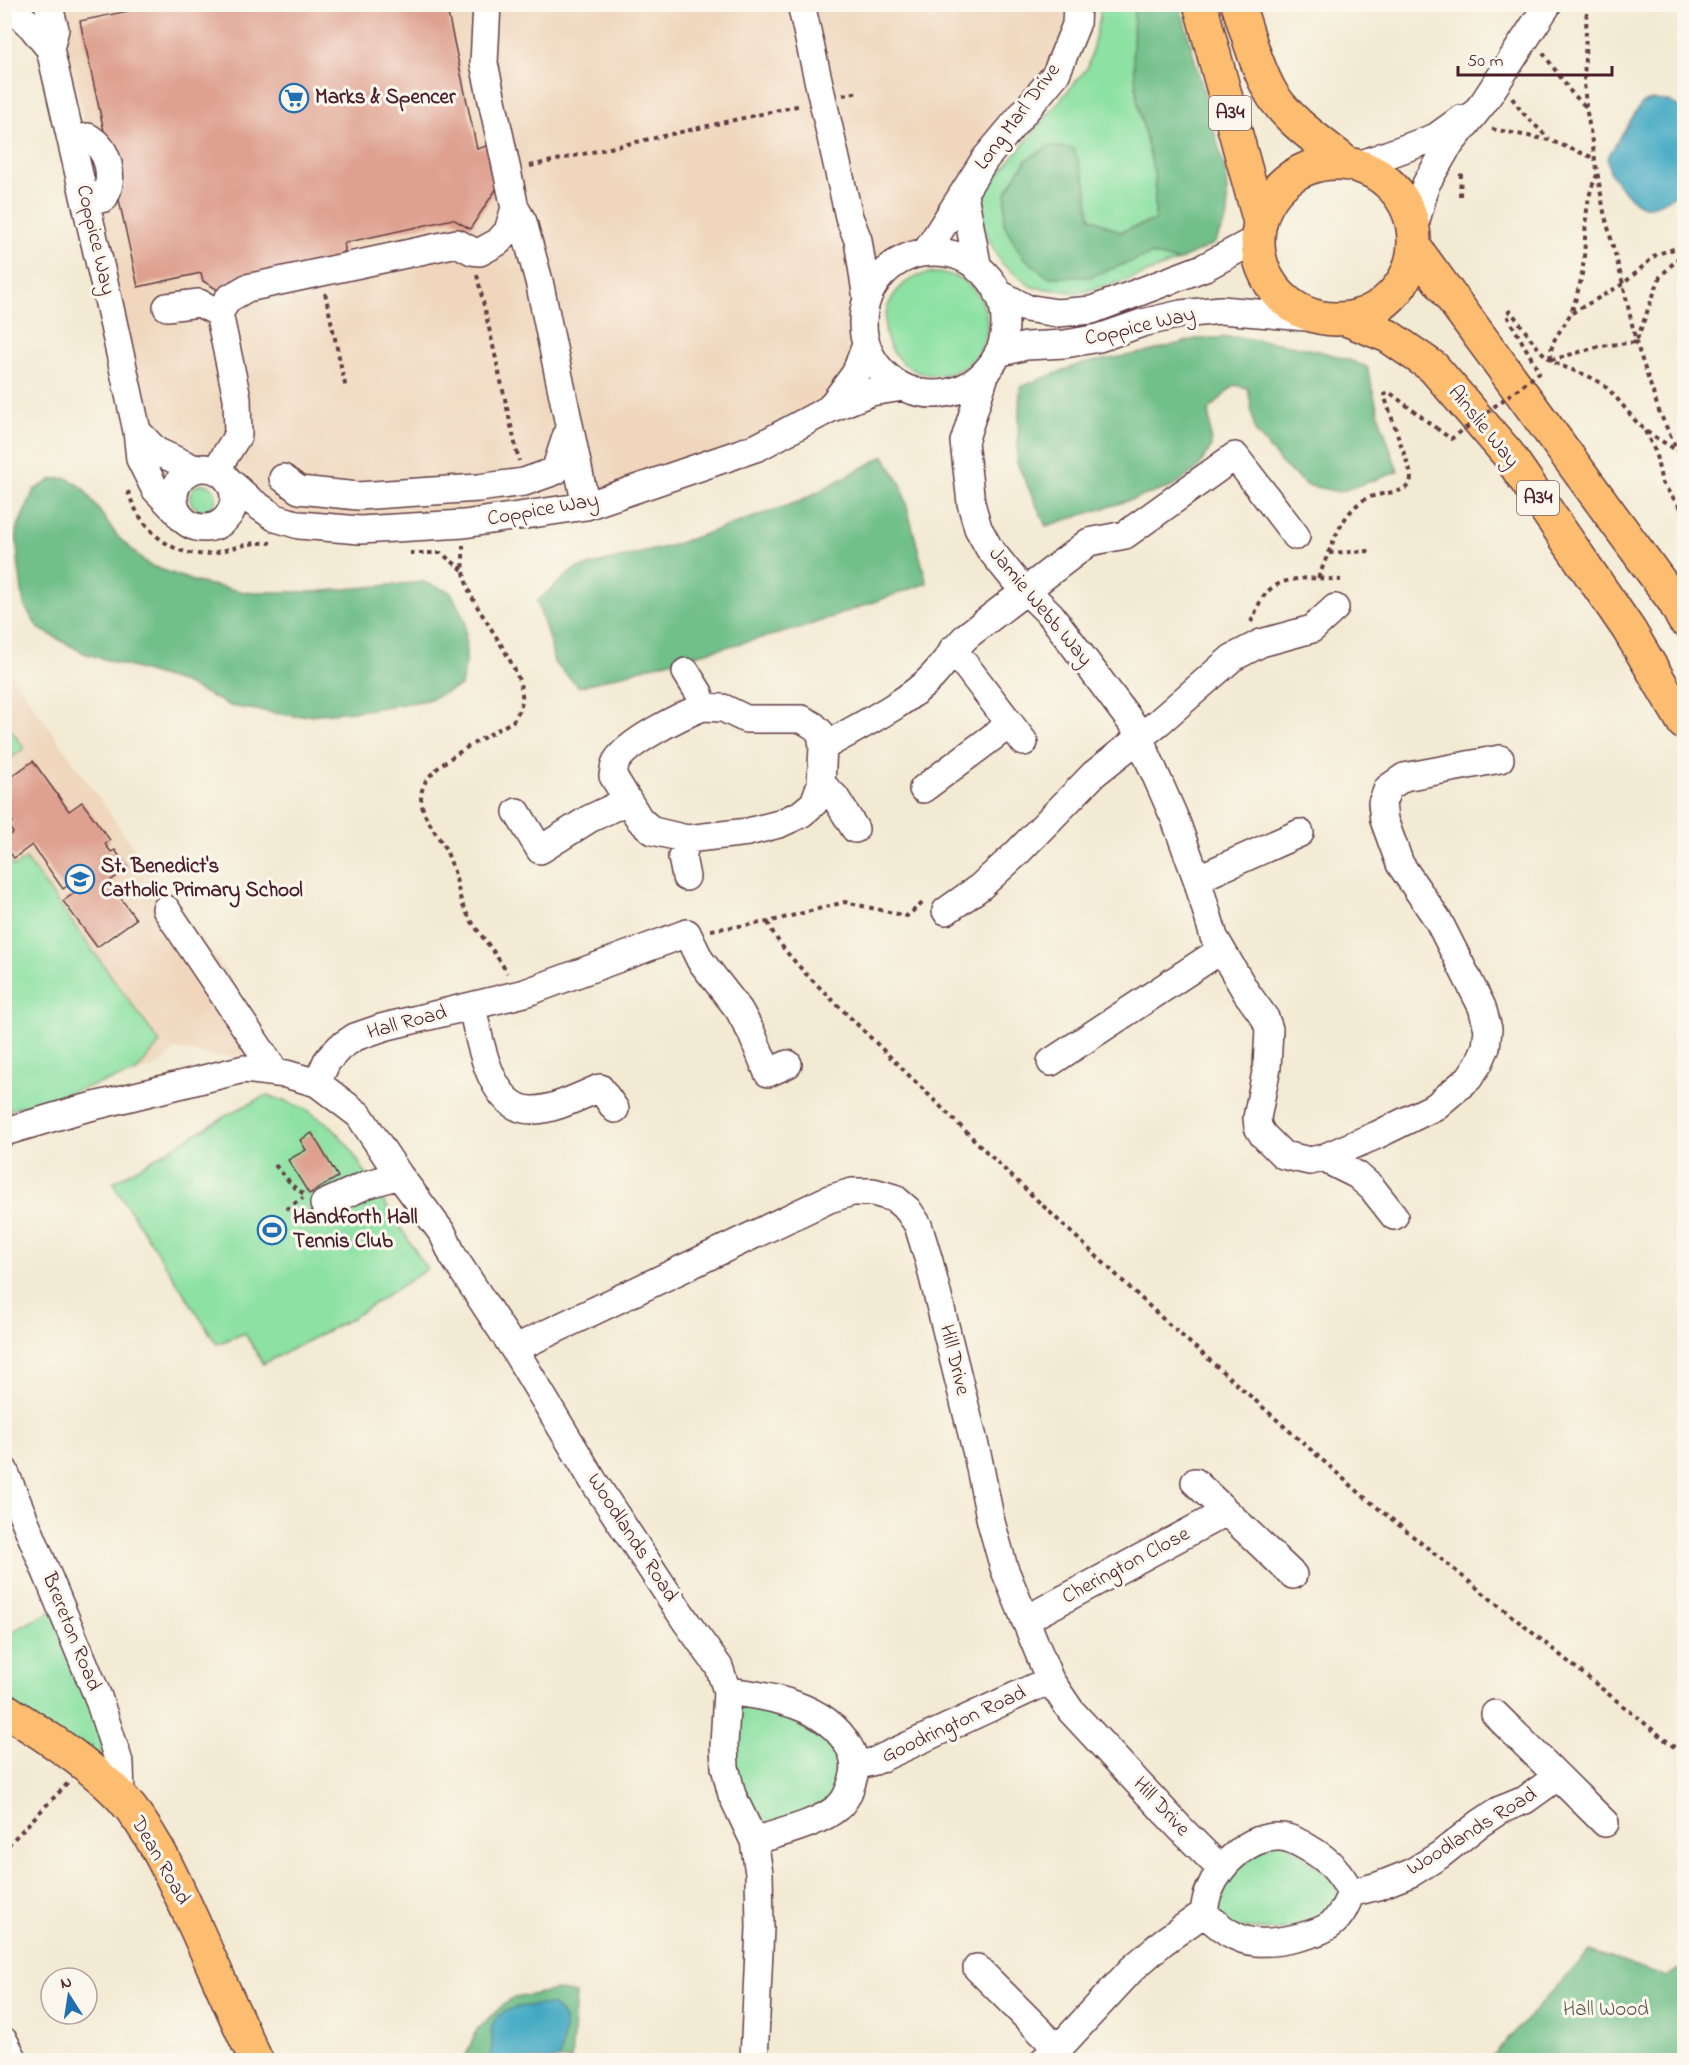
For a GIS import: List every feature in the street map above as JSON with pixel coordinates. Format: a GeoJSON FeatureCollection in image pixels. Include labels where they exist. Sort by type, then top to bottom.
{"type":"FeatureCollection","features":[{"type":"Feature","properties":{"kind":"main road","name":"A34"},"geometry":{"type":"LineString","coordinates":[[1200,4],[1258,230],[1261,265],[1274,289],[1293,307],[1332,319]]}},
{"type":"Feature","properties":{"kind":"main road","name":"A34"},"geometry":{"type":"LineString","coordinates":[[1238,4],[1252,48],[1273,96],[1296,122],[1352,164],[1385,178],[1405,201],[1415,238],[1674,601],[1684,620]]}},
{"type":"Feature","properties":{"kind":"main road"},"geometry":{"type":"LineString","coordinates":[[1258,230],[1271,196],[1291,176],[1317,164],[1352,164]]}},
{"type":"Feature","properties":{"kind":"main road"},"geometry":{"type":"LineString","coordinates":[[1332,319],[1380,307],[1404,281],[1415,238]]}},
{"type":"Feature","properties":{"kind":"main road","name":"Ainslie Way"},"geometry":{"type":"LineString","coordinates":[[1332,319],[1388,336],[1433,367],[1507,453],[1629,630],[1684,723]]}},
{"type":"Feature","properties":{"kind":"main road","name":"Dean Road"},"geometry":{"type":"LineString","coordinates":[[4,1709],[86,1765],[121,1797],[148,1832],[171,1874],[256,2061]]}},
{"type":"Feature","properties":{"kind":"street","name":"Coppice Way"},"geometry":{"type":"LineString","coordinates":[[8,4],[32,27],[50,49],[137,431],[140,459],[155,489],[177,512]]}},
{"type":"Feature","properties":{"kind":"street","name":"Coppice Way"},"geometry":{"type":"LineString","coordinates":[[48,4],[55,29],[50,49]]}},
{"type":"Feature","properties":{"kind":"street"},"geometry":{"type":"LineString","coordinates":[[487,4],[484,63],[515,208],[523,222],[538,281],[586,506]]}},
{"type":"Feature","properties":{"kind":"street"},"geometry":{"type":"LineString","coordinates":[[801,4],[849,217],[858,240],[867,299]]}},
{"type":"Feature","properties":{"kind":"street","name":"Long Marl Drive"},"geometry":{"type":"LineString","coordinates":[[914,256],[964,194],[985,159],[1056,74],[1076,25],[1077,4]]}},
{"type":"Feature","properties":{"kind":"street"},"geometry":{"type":"LineString","coordinates":[[1415,238],[1426,184],[1447,148],[1483,115],[1548,4]]}},
{"type":"Feature","properties":{"kind":"street"},"geometry":{"type":"LineString","coordinates":[[1352,164],[1436,137],[1483,115]]}},
{"type":"Feature","properties":{"kind":"street","name":"Long Marl Drive"},"geometry":{"type":"LineString","coordinates":[[964,194],[978,268]]}},
{"type":"Feature","properties":{"kind":"street"},"geometry":{"type":"LineString","coordinates":[[476,252],[498,242],[508,231],[515,208]]}},
{"type":"Feature","properties":{"kind":"street","name":"Coppice Way"},"geometry":{"type":"LineString","coordinates":[[998,292],[1026,308],[1057,313],[1092,310],[1205,267],[1258,230]]}},
{"type":"Feature","properties":{"kind":"street"},"geometry":{"type":"LineString","coordinates":[[858,240],[914,256]]}},
{"type":"Feature","properties":{"kind":"street"},"geometry":{"type":"LineString","coordinates":[[214,474],[238,435],[237,398],[219,313],[228,299],[247,288],[457,243],[476,252],[514,261],[538,281]]}},
{"type":"Feature","properties":{"kind":"street"},"geometry":{"type":"LineString","coordinates":[[945,252],[964,259],[988,277],[998,292],[1004,312],[1004,333],[992,362],[968,385],[947,393],[914,390],[889,378],[878,366],[866,345],[863,314],[867,299],[883,274],[914,256],[945,252]]}},
{"type":"Feature","properties":{"kind":"street"},"geometry":{"type":"LineString","coordinates":[[167,307],[199,303],[219,313]]}},
{"type":"Feature","properties":{"kind":"street","name":"Coppice Way"},"geometry":{"type":"LineString","coordinates":[[992,362],[1026,346],[1065,345],[1100,338],[1142,323],[1181,314],[1221,310],[1332,319]]}},
{"type":"Feature","properties":{"kind":"street","name":"Coppice Way"},"geometry":{"type":"LineString","coordinates":[[829,409],[855,374],[866,345]]}},
{"type":"Feature","properties":{"kind":"street","name":"Jamie Webb Way"},"geometry":{"type":"LineString","coordinates":[[964,442],[992,362]]}},
{"type":"Feature","properties":{"kind":"street","name":"Coppice Way"},"geometry":{"type":"LineString","coordinates":[[137,431],[156,451],[214,474],[276,518],[299,525],[360,530],[464,524],[586,506],[758,447],[829,409],[871,392],[914,390]]}},
{"type":"Feature","properties":{"kind":"street","name":"Jamie Webb Way"},"geometry":{"type":"LineString","coordinates":[[914,390],[939,402],[950,416],[964,442],[971,503],[978,528],[989,548],[1026,591],[1057,622],[1137,731],[1175,819],[1197,879],[1208,922],[1221,950],[1246,992],[1259,1008],[1269,1029],[1267,1067],[1257,1118],[1258,1128],[1283,1155],[1310,1161],[1323,1158]]}},
{"type":"Feature","properties":{"kind":"street"},"geometry":{"type":"LineString","coordinates":[[283,478],[299,490],[358,496],[478,488],[524,482],[555,471],[568,430]]}},
{"type":"Feature","properties":{"kind":"street"},"geometry":{"type":"LineString","coordinates":[[823,747],[906,698],[931,677],[953,649],[1089,542],[1125,535],[1235,456],[1296,536]]}},
{"type":"Feature","properties":{"kind":"street"},"geometry":{"type":"LineString","coordinates":[[186,474],[214,474],[234,491],[235,501],[227,519],[219,524],[201,528],[183,520],[177,512],[174,502],[175,492],[179,482],[186,474]]}},
{"type":"Feature","properties":{"kind":"street","name":"Coppice Way"},"geometry":{"type":"LineString","coordinates":[[219,524],[276,518]]}},
{"type":"Feature","properties":{"kind":"street"},"geometry":{"type":"LineString","coordinates":[[946,911],[980,887],[1016,854],[1137,731],[1232,658],[1261,643],[1312,629],[1335,608]]}},
{"type":"Feature","properties":{"kind":"street"},"geometry":{"type":"LineString","coordinates":[[924,789],[1017,733],[953,649]]}},
{"type":"Feature","properties":{"kind":"street"},"geometry":{"type":"LineString","coordinates":[[686,672],[699,693],[703,707]]}},
{"type":"Feature","properties":{"kind":"street"},"geometry":{"type":"LineString","coordinates":[[703,707],[723,708],[746,719],[802,719],[814,726],[820,733],[823,747],[821,784],[814,803],[801,814],[779,824],[748,832],[687,840],[653,831],[640,820],[613,776],[616,762],[632,745],[683,714],[703,707]]}},
{"type":"Feature","properties":{"kind":"street"},"geometry":{"type":"LineString","coordinates":[[1323,1158],[1436,1106],[1469,1077],[1479,1063],[1486,1047],[1488,1029],[1482,1007],[1438,920],[1400,864],[1383,820],[1382,802],[1388,788],[1404,777],[1500,759]]}},
{"type":"Feature","properties":{"kind":"street"},"geometry":{"type":"LineString","coordinates":[[821,784],[835,797],[855,829]]}},
{"type":"Feature","properties":{"kind":"street"},"geometry":{"type":"LineString","coordinates":[[516,812],[540,850],[589,819],[627,801]]}},
{"type":"Feature","properties":{"kind":"street"},"geometry":{"type":"LineString","coordinates":[[1197,879],[1300,833]]}},
{"type":"Feature","properties":{"kind":"street"},"geometry":{"type":"LineString","coordinates":[[686,876],[682,856],[687,840]]}},
{"type":"Feature","properties":{"kind":"street"},"geometry":{"type":"LineString","coordinates":[[166,909],[276,1072]]}},
{"type":"Feature","properties":{"kind":"street"},"geometry":{"type":"LineString","coordinates":[[687,933],[700,960],[739,1010],[768,1072],[788,1064]]}},
{"type":"Feature","properties":{"kind":"street","name":"Hall Road"},"geometry":{"type":"LineString","coordinates":[[317,1083],[327,1061],[340,1047],[355,1037],[384,1027],[514,996],[687,933]]}},
{"type":"Feature","properties":{"kind":"street"},"geometry":{"type":"LineString","coordinates":[[1051,1062],[1221,950]]}},
{"type":"Feature","properties":{"kind":"street"},"geometry":{"type":"LineString","coordinates":[[472,1006],[482,1051],[492,1077],[505,1098],[519,1109],[535,1110],[555,1106],[600,1088],[615,1109]]}},
{"type":"Feature","properties":{"kind":"street"},"geometry":{"type":"LineString","coordinates":[[4,1132],[78,1110],[244,1070],[276,1072],[317,1083]]}},
{"type":"Feature","properties":{"kind":"street","name":"Woodlands Road"},"geometry":{"type":"LineString","coordinates":[[317,1083],[359,1115],[399,1175],[443,1234],[453,1257],[514,1349],[594,1482],[687,1623],[719,1667],[728,1691],[724,1745],[725,1767],[732,1795],[753,1842],[759,1873],[760,1928],[754,2061]]}},
{"type":"Feature","properties":{"kind":"street"},"geometry":{"type":"LineString","coordinates":[[1323,1158],[1357,1175],[1372,1188],[1394,1216]]}},
{"type":"Feature","properties":{"kind":"street"},"geometry":{"type":"LineString","coordinates":[[315,1200],[399,1175]]}},
{"type":"Feature","properties":{"kind":"street","name":"Hill Drive"},"geometry":{"type":"LineString","coordinates":[[514,1349],[829,1199],[852,1192],[873,1192],[894,1198],[908,1210],[918,1225],[927,1252],[1004,1568],[1050,1680],[1071,1711],[1221,1869]]}},
{"type":"Feature","properties":{"kind":"street","name":"Brereton Road"},"geometry":{"type":"LineString","coordinates":[[4,1470],[98,1697],[120,1766],[121,1797]]}},
{"type":"Feature","properties":{"kind":"street"},"geometry":{"type":"LineString","coordinates":[[1196,1482],[1293,1575]]}},
{"type":"Feature","properties":{"kind":"street","name":"Cherington Close"},"geometry":{"type":"LineString","coordinates":[[1025,1620],[1226,1512]]}},
{"type":"Feature","properties":{"kind":"street","name":"Goodrington Road"},"geometry":{"type":"LineString","coordinates":[[856,1766],[875,1761],[1050,1680]]}},
{"type":"Feature","properties":{"kind":"street","name":"Goodrington Road"},"geometry":{"type":"LineString","coordinates":[[728,1691],[762,1695],[800,1707],[825,1719],[842,1734],[851,1749],[856,1766],[850,1788],[840,1806],[832,1812],[825,1817],[753,1842]]}},
{"type":"Feature","properties":{"kind":"street","name":"Woodlands Road"},"geometry":{"type":"LineString","coordinates":[[1495,1714],[1605,1823]]}},
{"type":"Feature","properties":{"kind":"street","name":"Woodlands Road"},"geometry":{"type":"LineString","coordinates":[[1350,1893],[1378,1886],[1411,1873],[1440,1855],[1500,1810],[1525,1800],[1557,1777]]}},
{"type":"Feature","properties":{"kind":"street"},"geometry":{"type":"LineString","coordinates":[[977,1968],[1051,2055],[1132,1969],[1163,1942],[1204,1914],[1209,1891],[1221,1869],[1232,1857],[1253,1842],[1279,1836],[1294,1840],[1318,1854],[1342,1876],[1350,1893],[1346,1906],[1334,1923],[1318,1932],[1284,1940],[1255,1942],[1220,1927],[1204,1914]]}},
{"type":"Feature","properties":{"kind":"street"},"geometry":{"type":"LineString","coordinates":[[4,2041],[14,2061]]}},
{"type":"Feature","properties":{"kind":"path"},"geometry":{"type":"LineString","coordinates":[[1587,4],[1584,82],[1586,107],[1604,212],[1636,342],[1656,402],[1677,450]]}},
{"type":"Feature","properties":{"kind":"path"},"geometry":{"type":"LineString","coordinates":[[1536,44],[1571,92],[1586,107]]}},
{"type":"Feature","properties":{"kind":"path"},"geometry":{"type":"LineString","coordinates":[[507,171],[860,92]]}},
{"type":"Feature","properties":{"kind":"path"},"geometry":{"type":"LineString","coordinates":[[1511,95],[1522,112],[1549,140]]}},
{"type":"Feature","properties":{"kind":"path"},"geometry":{"type":"LineString","coordinates":[[1483,115],[1594,158]]}},
{"type":"Feature","properties":{"kind":"path"},"geometry":{"type":"LineString","coordinates":[[1550,360],[1552,343],[1571,313],[1581,281],[1586,250],[1590,188],[1597,175]]}},
{"type":"Feature","properties":{"kind":"path"},"geometry":{"type":"LineString","coordinates":[[1571,313],[1623,284],[1657,254],[1684,246]]}},
{"type":"Feature","properties":{"kind":"path"},"geometry":{"type":"LineString","coordinates":[[476,252],[524,482]]}},
{"type":"Feature","properties":{"kind":"path"},"geometry":{"type":"LineString","coordinates":[[1636,342],[1660,277],[1684,252]]}},
{"type":"Feature","properties":{"kind":"path"},"geometry":{"type":"LineString","coordinates":[[320,272],[346,389]]}},
{"type":"Feature","properties":{"kind":"path"},"geometry":{"type":"LineString","coordinates":[[1341,580],[1318,578],[1338,530],[1353,509],[1364,500],[1376,494],[1404,490],[1412,480],[1384,396],[1389,392],[1451,439],[1539,372],[1506,314],[1510,310],[1550,360],[1582,372],[1602,384],[1628,409],[1645,430],[1655,451],[1662,483],[1684,512]]}},
{"type":"Feature","properties":{"kind":"path"},"geometry":{"type":"LineString","coordinates":[[1550,360],[1601,346],[1636,342]]}},
{"type":"Feature","properties":{"kind":"path"},"geometry":{"type":"LineString","coordinates":[[1645,430],[1684,457]]}},
{"type":"Feature","properties":{"kind":"path"},"geometry":{"type":"LineString","coordinates":[[125,483],[132,504],[150,530],[168,545],[191,554],[211,554],[258,542],[282,544]]}},
{"type":"Feature","properties":{"kind":"path"},"geometry":{"type":"LineString","coordinates":[[1329,553],[1372,551]]}},
{"type":"Feature","properties":{"kind":"path"},"geometry":{"type":"LineString","coordinates":[[406,553],[441,553],[463,570],[470,594],[516,672],[522,688],[520,710],[513,721],[447,761],[426,781],[421,794],[427,820],[444,845],[454,870],[462,906],[499,957],[510,979],[514,996]]}},
{"type":"Feature","properties":{"kind":"path"},"geometry":{"type":"LineString","coordinates":[[687,933],[768,922],[772,933],[805,974],[1003,1168],[1162,1318],[1363,1496],[1684,1755]]}},
{"type":"Feature","properties":{"kind":"path"},"geometry":{"type":"LineString","coordinates":[[275,1165],[293,1186],[315,1200]]}},
{"type":"Feature","properties":{"kind":"path"},"geometry":{"type":"LineString","coordinates":[[286,1209],[315,1200]]}},
{"type":"Feature","properties":{"kind":"path"},"geometry":{"type":"LineString","coordinates":[[8,1845],[86,1765]]}},
{"type":"Feature","properties":{"kind":"shaded area"},"geometry":{"type":"Polygon","coordinates":[[[58,5],[1077,5],[1076,25],[926,252],[908,256],[893,264],[874,286],[863,314],[866,345],[829,409],[586,506],[299,525],[233,507],[233,490],[228,480],[179,474],[169,490],[153,470],[110,308],[103,209],[58,5]]]}},
{"type":"Feature","properties":{"kind":"shaded area","name":"St. Benedict's Catholic Primary School"},"geometry":{"type":"Polygon","coordinates":[[[4,664],[229,977],[272,1052],[216,1057],[176,1049],[156,1067],[5,1111],[4,664]]]}},
{"type":"Feature","properties":{"kind":"green space"},"geometry":{"type":"Polygon","coordinates":[[[1100,5],[1134,5],[1133,55],[1138,105],[1155,177],[1155,220],[1120,232],[1090,217],[1086,183],[1026,160],[1006,192],[1004,224],[1089,277],[1152,254],[1178,261],[1125,281],[1079,293],[1032,287],[1001,263],[981,224],[986,189],[1088,67],[1100,17],[1100,5]]]}},
{"type":"Feature","properties":{"kind":"green space"},"geometry":{"type":"Polygon","coordinates":[[[1134,5],[1180,5],[1226,174],[1228,216],[1214,244],[1178,261],[1152,254],[1089,277],[1048,277],[1022,256],[1004,224],[1006,192],[1026,160],[1049,146],[1074,149],[1086,183],[1090,217],[1120,232],[1155,220],[1155,177],[1138,105],[1133,55],[1134,5]]]}},
{"type":"Feature","properties":{"kind":"green space"},"geometry":{"type":"Polygon","coordinates":[[[936,273],[965,281],[979,295],[987,324],[979,353],[965,367],[936,375],[907,367],[893,353],[885,324],[893,295],[907,281],[936,273]]]}},
{"type":"Feature","properties":{"kind":"green space"},"geometry":{"type":"Polygon","coordinates":[[[1234,337],[1319,351],[1367,367],[1380,419],[1398,472],[1339,492],[1306,485],[1282,464],[1255,431],[1248,388],[1234,385],[1209,410],[1211,447],[1197,469],[1172,487],[1046,526],[1017,463],[1020,387],[1080,364],[1148,352],[1196,339],[1234,337]]]}},
{"type":"Feature","properties":{"kind":"green space"},"geometry":{"type":"Polygon","coordinates":[[[884,456],[901,484],[927,583],[801,628],[579,687],[554,663],[537,601],[575,569],[670,546],[801,501],[884,456]]]}},
{"type":"Feature","properties":{"kind":"green space"},"geometry":{"type":"Polygon","coordinates":[[[67,478],[83,488],[118,537],[149,565],[196,582],[245,592],[314,592],[423,582],[451,592],[465,621],[466,657],[461,686],[427,700],[365,710],[295,716],[230,706],[184,683],[84,653],[38,628],[24,605],[19,568],[16,531],[34,490],[53,479],[67,478]]]}},
{"type":"Feature","properties":{"kind":"green space"},"geometry":{"type":"Polygon","coordinates":[[[203,484],[212,488],[216,497],[212,506],[203,510],[194,506],[190,497],[194,488],[203,484]]]}},
{"type":"Feature","properties":{"kind":"green space"},"geometry":{"type":"Polygon","coordinates":[[[5,721],[24,748],[4,763],[5,721]]]}},
{"type":"Feature","properties":{"kind":"green space"},"geometry":{"type":"Polygon","coordinates":[[[4,855],[14,867],[26,859],[160,1043],[135,1073],[5,1111],[4,855]]]}},
{"type":"Feature","properties":{"kind":"green space","name":"Handforth Hall Tennis Club"},"geometry":{"type":"Polygon","coordinates":[[[267,1095],[304,1108],[331,1126],[349,1147],[427,1269],[352,1318],[263,1364],[245,1333],[217,1344],[116,1189],[114,1182],[229,1114],[267,1095]]]}},
{"type":"Feature","properties":{"kind":"green space"},"geometry":{"type":"Polygon","coordinates":[[[61,1606],[121,1797],[5,1709],[4,1636],[61,1606]]]}},
{"type":"Feature","properties":{"kind":"green space"},"geometry":{"type":"Polygon","coordinates":[[[727,1691],[842,1734],[850,1788],[754,1841],[742,1818],[727,1691]]]}},
{"type":"Feature","properties":{"kind":"green space"},"geometry":{"type":"Polygon","coordinates":[[[1279,1836],[1351,1893],[1318,1932],[1220,1927],[1209,1891],[1279,1836]]]}},
{"type":"Feature","properties":{"kind":"green space","name":"Hall Wood"},"geometry":{"type":"Polygon","coordinates":[[[1590,1951],[1666,1977],[1684,1966],[1684,2060],[1489,2060],[1590,1951]]]}},
{"type":"Feature","properties":{"kind":"green space"},"geometry":{"type":"Polygon","coordinates":[[[556,1990],[576,1994],[571,2060],[464,2060],[478,2028],[510,1999],[556,1990]]]}},
{"type":"Feature","properties":{"kind":"water"},"geometry":{"type":"Polygon","coordinates":[[[1669,101],[1684,110],[1684,190],[1659,203],[1644,206],[1630,197],[1616,181],[1610,172],[1607,158],[1640,106],[1644,102],[1669,101]]]}},
{"type":"Feature","properties":{"kind":"water"},"geometry":{"type":"Polygon","coordinates":[[[551,2005],[558,2010],[564,2023],[565,2030],[559,2060],[489,2060],[492,2045],[491,2029],[495,2019],[517,2007],[551,2005]]]}},
{"type":"Feature","properties":{"kind":"building"},"geometry":{"type":"Polygon","coordinates":[[[142,4],[446,4],[477,149],[490,145],[499,185],[470,229],[453,219],[344,243],[345,250],[335,264],[218,290],[203,281],[201,273],[138,287],[80,21],[143,8],[142,4]]]}},
{"type":"Feature","properties":{"kind":"building"},"geometry":{"type":"Polygon","coordinates":[[[33,761],[69,811],[82,802],[110,840],[105,844],[111,852],[115,850],[128,868],[109,882],[136,919],[97,947],[63,901],[80,889],[74,881],[63,889],[32,845],[14,858],[4,845],[4,839],[13,833],[8,826],[13,822],[9,816],[4,819],[4,798],[10,794],[4,787],[4,782],[33,761]]]}},
{"type":"Feature","properties":{"kind":"building"},"geometry":{"type":"Polygon","coordinates":[[[312,1133],[338,1177],[309,1194],[288,1160],[306,1150],[300,1140],[312,1133]]]}},
{"type":"Feature","properties":{"kind":"place","name":"Marks & Spencer"},"geometry":{"type":"Point","coordinates":[294,98]}},
{"type":"Feature","properties":{"kind":"place","name":"St. Benedict's Catholic Primary School"},"geometry":{"type":"Point","coordinates":[80,879]}},
{"type":"Feature","properties":{"kind":"place","name":"Handforth Hall Tennis Club"},"geometry":{"type":"Point","coordinates":[272,1230]}}]}
